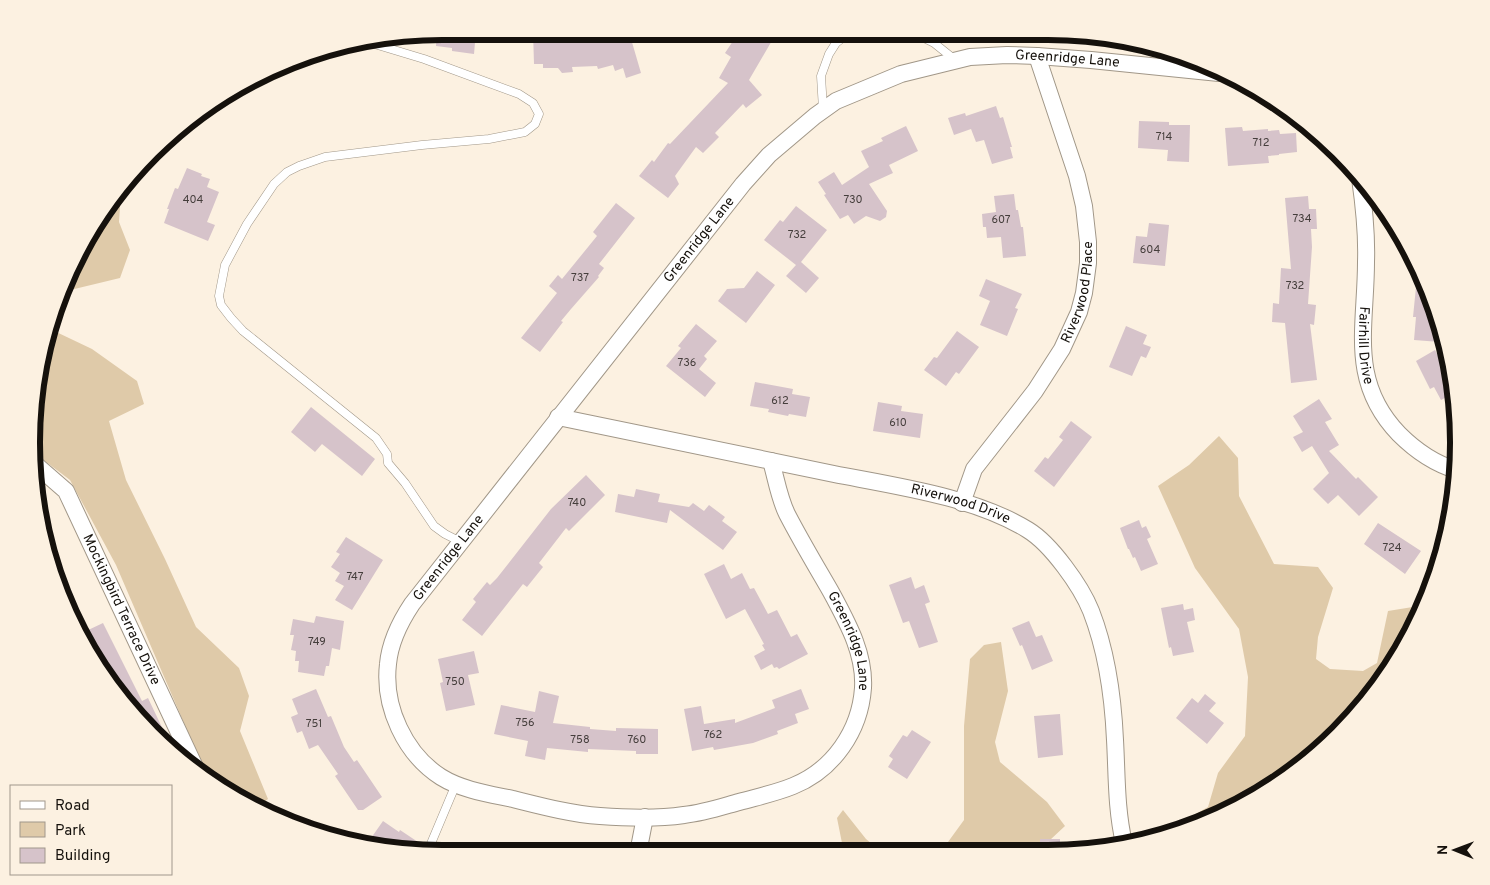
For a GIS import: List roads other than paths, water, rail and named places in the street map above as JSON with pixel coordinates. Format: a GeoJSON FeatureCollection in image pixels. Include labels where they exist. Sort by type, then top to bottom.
{"type":"FeatureCollection","features":[{"type":"Feature","properties":{"kind":"street","name":"Greenridge Lane"},"geometry":{"type":"LineString","coordinates":[[771,461],[786,512],[850,628],[858,649],[863,674],[859,711],[855,723],[842,748],[828,764],[817,773],[794,786],[758,797],[685,815],[645,817],[599,816],[548,808],[476,791],[442,778],[420,760],[399,729],[390,701],[388,687],[388,665],[392,643],[402,619],[558,417],[743,184],[769,155],[836,101],[901,74],[970,57],[1036,56],[1203,71]]}},
{"type":"Feature","properties":{"kind":"street","name":"Riverwood Place"},"geometry":{"type":"LineString","coordinates":[[962,503],[974,469],[1035,392],[1062,349],[1079,312],[1084,293],[1088,249],[1084,206],[1077,176],[1036,56]]}},
{"type":"Feature","properties":{"kind":"street","name":"Fairhill Drive"},"geometry":{"type":"LineString","coordinates":[[1362,191],[1365,218],[1366,261],[1362,336],[1363,360],[1370,389],[1383,414],[1411,446],[1436,462],[1449,467]]}},
{"type":"Feature","properties":{"kind":"street","name":"Riverwood Drive"},"geometry":{"type":"LineString","coordinates":[[558,417],[928,493],[996,513],[1038,536],[1074,579],[1090,608],[1097,629],[1109,674],[1115,740],[1116,792],[1123,838]]}},
{"type":"Feature","properties":{"kind":"street","name":"Mockingbird Terrace Drive"},"geometry":{"type":"LineString","coordinates":[[41,469],[66,491],[190,756]]}},
{"type":"Feature","properties":{"kind":"street"},"geometry":{"type":"LineString","coordinates":[[640,845],[645,817]]}},
{"type":"Feature","properties":{"kind":"lane"},"geometry":{"type":"LineString","coordinates":[[823,110],[821,76],[829,54],[840,40]]}},
{"type":"Feature","properties":{"kind":"lane"},"geometry":{"type":"LineString","coordinates":[[928,40],[956,60]]}},
{"type":"Feature","properties":{"kind":"lane"},"geometry":{"type":"LineString","coordinates":[[379,45],[424,59],[519,94],[533,102],[539,114],[535,124],[525,132],[489,139],[325,157],[298,166],[287,172],[274,184],[247,224],[225,265],[219,296],[221,306],[243,331],[376,438],[387,454],[388,463],[405,483],[434,526],[460,542]]}},
{"type":"Feature","properties":{"kind":"lane"},"geometry":{"type":"LineString","coordinates":[[431,845],[456,784]]}}]}
